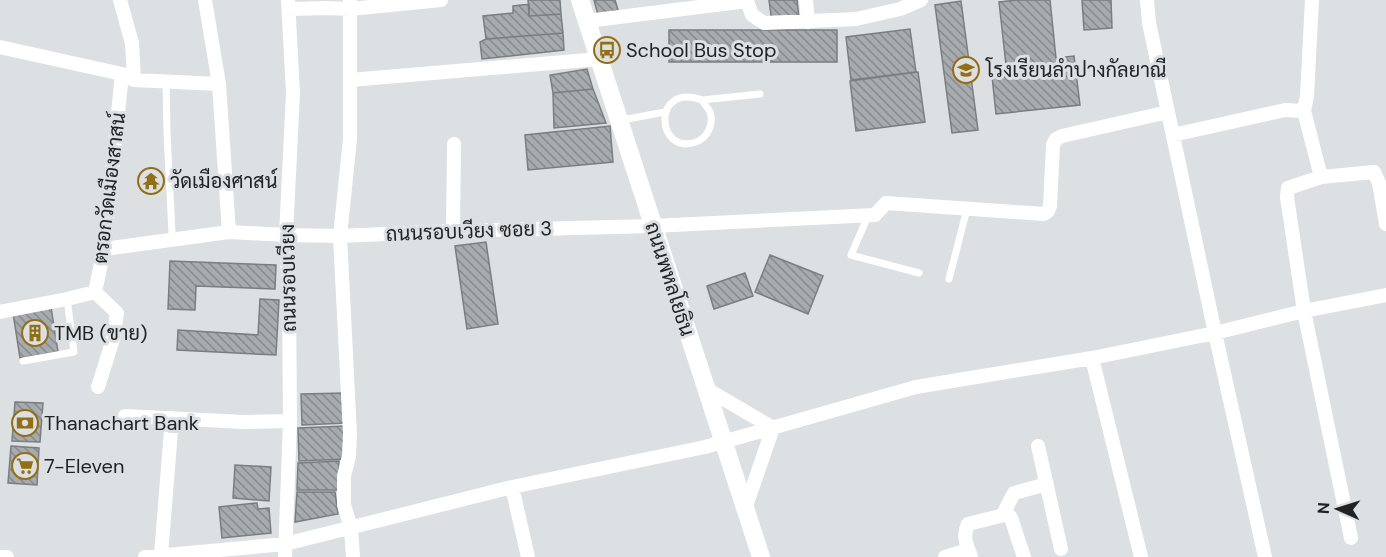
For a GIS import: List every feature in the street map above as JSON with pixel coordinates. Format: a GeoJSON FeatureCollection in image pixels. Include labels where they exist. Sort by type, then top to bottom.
{"type":"FeatureCollection","features":[{"type":"Feature","properties":{"kind":"main road","name":"ถนนพหลโยธิน"},"geometry":{"type":"LineString","coordinates":[[580,0],[761,557]]}},
{"type":"Feature","properties":{"kind":"street","name":"ตรอกวัดเมืองสาสน์"},"geometry":{"type":"LineString","coordinates":[[4,312],[95,292],[104,249],[132,43],[120,0]]}},
{"type":"Feature","properties":{"kind":"street"},"geometry":{"type":"LineString","coordinates":[[205,0],[219,84],[229,232]]}},
{"type":"Feature","properties":{"kind":"street"},"geometry":{"type":"LineString","coordinates":[[289,5],[328,8],[441,0]]}},
{"type":"Feature","properties":{"kind":"street"},"geometry":{"type":"LineString","coordinates":[[806,0],[808,22]]}},
{"type":"Feature","properties":{"kind":"street"},"geometry":{"type":"LineString","coordinates":[[587,21],[747,1],[752,15],[764,23],[856,19],[900,9],[921,0]]}},
{"type":"Feature","properties":{"kind":"street"},"geometry":{"type":"LineString","coordinates":[[1147,0],[1149,22],[1168,112],[1265,557]]}},
{"type":"Feature","properties":{"kind":"street"},"geometry":{"type":"LineString","coordinates":[[1312,0],[1307,96],[1304,111],[1321,177]]}},
{"type":"Feature","properties":{"kind":"street","name":"ถนนรอบเวียง"},"geometry":{"type":"LineString","coordinates":[[285,550],[290,421],[286,235],[293,93],[289,5]]}},
{"type":"Feature","properties":{"kind":"street"},"geometry":{"type":"LineString","coordinates":[[350,5],[350,139],[340,236],[350,434],[349,456],[344,476],[344,505],[351,528],[352,557]]}},
{"type":"Feature","properties":{"kind":"street"},"geometry":{"type":"LineString","coordinates":[[0,47],[128,77],[219,84]]}},
{"type":"Feature","properties":{"kind":"street"},"geometry":{"type":"LineString","coordinates":[[350,80],[599,59]]}},
{"type":"Feature","properties":{"kind":"street"},"geometry":{"type":"LineString","coordinates":[[1173,135],[1285,110],[1304,111]]}},
{"type":"Feature","properties":{"kind":"street"},"geometry":{"type":"LineString","coordinates":[[868,216],[875,215],[886,203],[1044,214],[1050,206],[1053,145],[1056,139],[1168,112]]}},
{"type":"Feature","properties":{"kind":"street"},"geometry":{"type":"LineString","coordinates":[[453,231],[454,144]]}},
{"type":"Feature","properties":{"kind":"street"},"geometry":{"type":"LineString","coordinates":[[1351,538],[1305,311],[1287,196],[1288,188],[1321,177],[1374,172],[1379,183],[1386,224]]}},
{"type":"Feature","properties":{"kind":"street","name":"ถนนรอบเวียง ซอย 3"},"geometry":{"type":"LineString","coordinates":[[104,249],[229,232],[340,236],[653,226],[868,216]]}},
{"type":"Feature","properties":{"kind":"street"},"geometry":{"type":"LineString","coordinates":[[95,292],[117,313],[114,339],[98,387]]}},
{"type":"Feature","properties":{"kind":"street"},"geometry":{"type":"LineString","coordinates":[[145,557],[224,549],[285,550],[351,528],[512,487],[723,442],[916,387],[1092,358],[1386,295]]}},
{"type":"Feature","properties":{"kind":"street"},"geometry":{"type":"LineString","coordinates":[[1092,358],[1141,557]]}},
{"type":"Feature","properties":{"kind":"street"},"geometry":{"type":"LineString","coordinates":[[705,388],[773,428]]}},
{"type":"Feature","properties":{"kind":"street"},"geometry":{"type":"LineString","coordinates":[[125,416],[244,422],[290,421]]}},
{"type":"Feature","properties":{"kind":"street"},"geometry":{"type":"LineString","coordinates":[[160,555],[172,418]]}},
{"type":"Feature","properties":{"kind":"street"},"geometry":{"type":"LineString","coordinates":[[745,509],[773,428]]}},
{"type":"Feature","properties":{"kind":"street"},"geometry":{"type":"LineString","coordinates":[[1038,446],[1061,549]]}},
{"type":"Feature","properties":{"kind":"street"},"geometry":{"type":"LineString","coordinates":[[1003,514],[1014,494],[1047,484]]}},
{"type":"Feature","properties":{"kind":"street"},"geometry":{"type":"LineString","coordinates":[[512,487],[528,557]]}},
{"type":"Feature","properties":{"kind":"street"},"geometry":{"type":"LineString","coordinates":[[945,557],[970,554],[964,537],[964,530],[968,524],[1008,514],[1024,557]]}},
{"type":"Feature","properties":{"kind":"street"},"geometry":{"type":"LineString","coordinates":[[0,557],[7,557]]}},
{"type":"Feature","properties":{"kind":"lane"},"geometry":{"type":"LineString","coordinates":[[166,81],[172,233]]}},
{"type":"Feature","properties":{"kind":"lane"},"geometry":{"type":"LineString","coordinates":[[702,100],[710,111],[711,123],[708,134],[699,141],[688,144],[677,142],[668,134],[664,124],[665,112],[671,103],[681,97],[702,100],[760,94]]}},
{"type":"Feature","properties":{"kind":"lane"},"geometry":{"type":"LineString","coordinates":[[619,121],[665,112]]}},
{"type":"Feature","properties":{"kind":"lane"},"geometry":{"type":"LineString","coordinates":[[949,279],[966,208]]}},
{"type":"Feature","properties":{"kind":"lane"},"geometry":{"type":"LineString","coordinates":[[868,216],[851,255],[919,273]]}},
{"type":"Feature","properties":{"kind":"lane"},"geometry":{"type":"LineString","coordinates":[[23,362],[74,352],[67,299]]}},
{"type":"Feature","properties":{"kind":"building"},"geometry":{"type":"Polygon","coordinates":[[[528,0],[560,0],[561,14],[529,16],[528,0]]]}},
{"type":"Feature","properties":{"kind":"building"},"geometry":{"type":"Polygon","coordinates":[[[594,0],[615,0],[618,10],[598,15],[594,0]]]}},
{"type":"Feature","properties":{"kind":"building"},"geometry":{"type":"Polygon","coordinates":[[[769,0],[797,0],[799,19],[772,23],[769,0]]]}},
{"type":"Feature","properties":{"kind":"building"},"geometry":{"type":"Polygon","coordinates":[[[1050,0],[1056,58],[1074,56],[1080,105],[996,114],[991,67],[1006,65],[999,2],[1050,0]]]}},
{"type":"Feature","properties":{"kind":"building"},"geometry":{"type":"Polygon","coordinates":[[[1082,0],[1111,0],[1112,28],[1084,30],[1082,0]]]}},
{"type":"Feature","properties":{"kind":"building"},"geometry":{"type":"Polygon","coordinates":[[[961,1],[978,130],[952,133],[935,5],[961,1]]]}},
{"type":"Feature","properties":{"kind":"building"},"geometry":{"type":"Polygon","coordinates":[[[529,4],[529,16],[561,14],[563,33],[486,39],[483,16],[513,13],[513,6],[529,4]]]}},
{"type":"Feature","properties":{"kind":"building"},"geometry":{"type":"Polygon","coordinates":[[[910,29],[916,72],[851,80],[846,37],[910,29]]]}},
{"type":"Feature","properties":{"kind":"building"},"geometry":{"type":"Polygon","coordinates":[[[669,30],[837,30],[837,62],[669,62],[669,30]]]}},
{"type":"Feature","properties":{"kind":"building"},"geometry":{"type":"Polygon","coordinates":[[[563,33],[564,50],[482,59],[480,42],[486,39],[563,33]]]}},
{"type":"Feature","properties":{"kind":"building"},"geometry":{"type":"Polygon","coordinates":[[[587,69],[593,89],[553,93],[550,75],[587,69]]]}},
{"type":"Feature","properties":{"kind":"building"},"geometry":{"type":"Polygon","coordinates":[[[918,72],[925,122],[856,131],[850,81],[918,72]]]}},
{"type":"Feature","properties":{"kind":"building"},"geometry":{"type":"Polygon","coordinates":[[[593,89],[606,123],[554,128],[553,93],[593,89]]]}},
{"type":"Feature","properties":{"kind":"building"},"geometry":{"type":"Polygon","coordinates":[[[610,126],[613,162],[528,170],[525,135],[610,126]]]}},
{"type":"Feature","properties":{"kind":"building"},"geometry":{"type":"Polygon","coordinates":[[[486,242],[498,324],[467,329],[455,246],[486,242]]]}},
{"type":"Feature","properties":{"kind":"building"},"geometry":{"type":"Polygon","coordinates":[[[770,255],[823,276],[808,314],[755,292],[770,255]]]}},
{"type":"Feature","properties":{"kind":"building"},"geometry":{"type":"Polygon","coordinates":[[[170,261],[276,265],[275,289],[196,286],[195,310],[168,309],[170,261]]]}},
{"type":"Feature","properties":{"kind":"building"},"geometry":{"type":"Polygon","coordinates":[[[745,273],[753,296],[714,309],[707,286],[745,273]]]}},
{"type":"Feature","properties":{"kind":"building"},"geometry":{"type":"Polygon","coordinates":[[[260,299],[279,300],[276,355],[177,350],[178,330],[258,335],[260,299]]]}},
{"type":"Feature","properties":{"kind":"building","name":"TMB (ขาย)"},"geometry":{"type":"Polygon","coordinates":[[[51,307],[58,352],[20,358],[13,313],[51,307]]]}},
{"type":"Feature","properties":{"kind":"building"},"geometry":{"type":"Polygon","coordinates":[[[345,393],[346,423],[302,425],[301,394],[345,393]]]}},
{"type":"Feature","properties":{"kind":"building"},"geometry":{"type":"Polygon","coordinates":[[[15,402],[43,403],[40,442],[12,441],[15,402]]]}},
{"type":"Feature","properties":{"kind":"building"},"geometry":{"type":"Polygon","coordinates":[[[346,426],[346,459],[299,461],[298,428],[346,426]]]}},
{"type":"Feature","properties":{"kind":"building"},"geometry":{"type":"Polygon","coordinates":[[[11,446],[39,448],[37,485],[8,483],[11,446]]]}},
{"type":"Feature","properties":{"kind":"building"},"geometry":{"type":"Polygon","coordinates":[[[339,461],[338,490],[297,490],[298,463],[339,461]]]}},
{"type":"Feature","properties":{"kind":"building"},"geometry":{"type":"Polygon","coordinates":[[[235,465],[271,467],[269,501],[233,498],[235,465]]]}},
{"type":"Feature","properties":{"kind":"building"},"geometry":{"type":"Polygon","coordinates":[[[297,492],[335,492],[338,514],[295,522],[297,492]]]}},
{"type":"Feature","properties":{"kind":"building"},"geometry":{"type":"Polygon","coordinates":[[[257,503],[258,509],[269,508],[271,533],[222,538],[219,507],[257,503]]]}},
{"type":"Feature","properties":{"kind":"place","name":"School Bus Stop"},"geometry":{"type":"Point","coordinates":[607,50]}},
{"type":"Feature","properties":{"kind":"place","name":"โรงเรียนลำปางกัลยาณี"},"geometry":{"type":"Point","coordinates":[966,70]}},
{"type":"Feature","properties":{"kind":"place","name":"วัดเมืองศาสน์"},"geometry":{"type":"Point","coordinates":[151,181]}},
{"type":"Feature","properties":{"kind":"place","name":"TMB (ขาย)"},"geometry":{"type":"Point","coordinates":[35,333]}},
{"type":"Feature","properties":{"kind":"place","name":"Thanachart Bank"},"geometry":{"type":"Point","coordinates":[25,423]}},
{"type":"Feature","properties":{"kind":"place","name":"7-Eleven"},"geometry":{"type":"Point","coordinates":[25,466]}}]}
